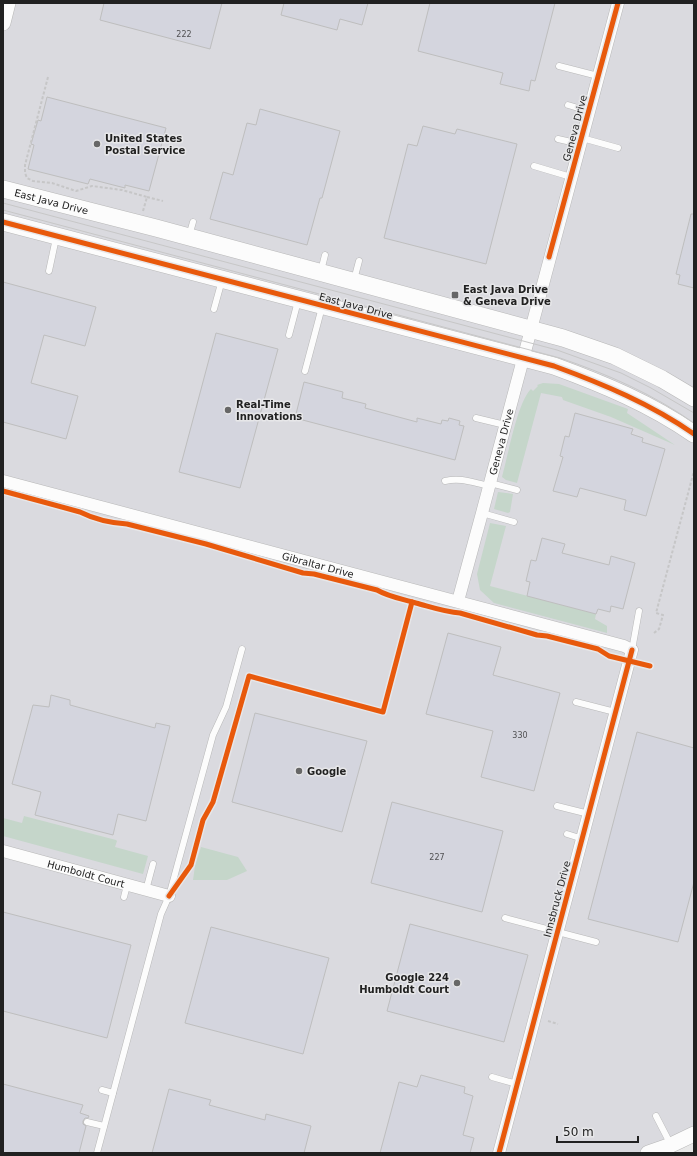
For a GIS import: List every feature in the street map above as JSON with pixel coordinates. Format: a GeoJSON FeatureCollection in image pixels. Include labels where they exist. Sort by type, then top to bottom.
{"type":"FeatureCollection","features":[{"type":"Feature","properties":{"kind":"main road","name":"East Java Drive"},"geometry":{"type":"LineString","coordinates":[[3,189],[191,230],[320,272],[563,338],[615,356],[662,379],[694,398]]}},
{"type":"Feature","properties":{"kind":"main road","name":"East Java Drive"},"geometry":{"type":"LineString","coordinates":[[3,222],[554,366],[638,400],[694,434]]}},
{"type":"Feature","properties":{"kind":"street"},"geometry":{"type":"LineString","coordinates":[[3,23],[8,3]]}},
{"type":"Feature","properties":{"kind":"street","name":"Geneva Drive"},"geometry":{"type":"LineString","coordinates":[[458,601],[618,3]]}},
{"type":"Feature","properties":{"kind":"street","name":"Gibraltar Drive"},"geometry":{"type":"LineString","coordinates":[[3,481],[458,601],[624,646],[632,650]]}},
{"type":"Feature","properties":{"kind":"street","name":"Innsbruck Drive"},"geometry":{"type":"LineString","coordinates":[[499,1153],[632,650]]}},
{"type":"Feature","properties":{"kind":"street","name":"Humboldt Court"},"geometry":{"type":"LineString","coordinates":[[3,851],[169,896]]}},
{"type":"Feature","properties":{"kind":"street"},"geometry":{"type":"LineString","coordinates":[[648,1153],[671,1145],[694,1134]]}},
{"type":"Feature","properties":{"kind":"lane"},"geometry":{"type":"LineString","coordinates":[[559,66],[598,76]]}},
{"type":"Feature","properties":{"kind":"lane"},"geometry":{"type":"LineString","coordinates":[[568,106],[588,111]]}},
{"type":"Feature","properties":{"kind":"lane"},"geometry":{"type":"LineString","coordinates":[[558,139],[581,141],[618,148]]}},
{"type":"Feature","properties":{"kind":"lane"},"geometry":{"type":"LineString","coordinates":[[534,166],[571,177]]}},
{"type":"Feature","properties":{"kind":"lane"},"geometry":{"type":"LineString","coordinates":[[49,272],[57,236]]}},
{"type":"Feature","properties":{"kind":"lane"},"geometry":{"type":"LineString","coordinates":[[320,272],[325,255]]}},
{"type":"Feature","properties":{"kind":"lane"},"geometry":{"type":"LineString","coordinates":[[354,281],[359,261]]}},
{"type":"Feature","properties":{"kind":"lane"},"geometry":{"type":"LineString","coordinates":[[214,309],[222,280]]}},
{"type":"Feature","properties":{"kind":"lane"},"geometry":{"type":"LineString","coordinates":[[289,335],[299,300]]}},
{"type":"Feature","properties":{"kind":"lane"},"geometry":{"type":"LineString","coordinates":[[305,371],[322,306]]}},
{"type":"Feature","properties":{"kind":"lane"},"geometry":{"type":"LineString","coordinates":[[476,418],[505,425]]}},
{"type":"Feature","properties":{"kind":"lane"},"geometry":{"type":"LineString","coordinates":[[445,481],[461,479],[517,490]]}},
{"type":"Feature","properties":{"kind":"lane"},"geometry":{"type":"LineString","coordinates":[[482,513],[514,522]]}},
{"type":"Feature","properties":{"kind":"lane"},"geometry":{"type":"LineString","coordinates":[[632,650],[639,611]]}},
{"type":"Feature","properties":{"kind":"lane"},"geometry":{"type":"LineString","coordinates":[[97,1153],[161,914],[169,896],[213,735],[226,707],[242,649]]}},
{"type":"Feature","properties":{"kind":"lane"},"geometry":{"type":"LineString","coordinates":[[576,702],[615,712]]}},
{"type":"Feature","properties":{"kind":"lane"},"geometry":{"type":"LineString","coordinates":[[557,806],[589,814]]}},
{"type":"Feature","properties":{"kind":"lane"},"geometry":{"type":"LineString","coordinates":[[567,834],[583,839]]}},
{"type":"Feature","properties":{"kind":"lane"},"geometry":{"type":"LineString","coordinates":[[146,890],[153,864]]}},
{"type":"Feature","properties":{"kind":"lane"},"geometry":{"type":"LineString","coordinates":[[124,897],[127,885]]}},
{"type":"Feature","properties":{"kind":"lane"},"geometry":{"type":"LineString","coordinates":[[505,918],[596,942]]}},
{"type":"Feature","properties":{"kind":"lane"},"geometry":{"type":"LineString","coordinates":[[492,1077],[517,1084]]}},
{"type":"Feature","properties":{"kind":"lane"},"geometry":{"type":"LineString","coordinates":[[102,1090],[113,1093]]}},
{"type":"Feature","properties":{"kind":"lane"},"geometry":{"type":"LineString","coordinates":[[656,1116],[671,1145]]}},
{"type":"Feature","properties":{"kind":"lane"},"geometry":{"type":"LineString","coordinates":[[87,1122],[104,1126]]}},
{"type":"Feature","properties":{"kind":"path"},"geometry":{"type":"LineString","coordinates":[[48,78],[25,165],[25,173],[27,178],[33,181],[52,182],[72,190],[79,190],[92,186],[122,190],[163,200]]}},
{"type":"Feature","properties":{"kind":"path"},"geometry":{"type":"LineString","coordinates":[[142,215],[147,197]]}},
{"type":"Feature","properties":{"kind":"path"},"geometry":{"type":"LineString","coordinates":[[654,633],[658,630],[662,615],[656,613],[694,471]]}},
{"type":"Feature","properties":{"kind":"path"},"geometry":{"type":"LineString","coordinates":[[548,1021],[558,1024]]}},
{"type":"Feature","properties":{"kind":"shaded area"},"geometry":{"type":"Polygon","coordinates":[[[3,3],[694,3],[694,1140],[649,1153],[3,1153],[3,3]]]}},
{"type":"Feature","properties":{"kind":"green space"},"geometry":{"type":"Polygon","coordinates":[[[543,383],[559,384],[628,409],[627,413],[675,445],[611,417],[563,400],[562,397],[541,393],[517,483],[506,480],[502,477],[521,406],[531,389],[533,391],[538,386],[537,385],[543,383]]]}},
{"type":"Feature","properties":{"kind":"green space"},"geometry":{"type":"Polygon","coordinates":[[[498,492],[513,494],[510,512],[508,513],[494,509],[498,492]]]}},
{"type":"Feature","properties":{"kind":"green space"},"geometry":{"type":"Polygon","coordinates":[[[490,523],[506,526],[490,586],[596,614],[595,619],[607,626],[607,633],[494,603],[480,590],[477,574],[490,523]]]}},
{"type":"Feature","properties":{"kind":"green space"},"geometry":{"type":"Polygon","coordinates":[[[24,816],[116,840],[115,847],[148,856],[143,874],[3,836],[3,818],[22,823],[24,816]]]}},
{"type":"Feature","properties":{"kind":"green space"},"geometry":{"type":"Polygon","coordinates":[[[201,847],[238,857],[247,871],[227,880],[193,880],[195,866],[201,847]]]}},
{"type":"Feature","properties":{"kind":"building"},"geometry":{"type":"Polygon","coordinates":[[[104,3],[222,3],[210,49],[100,20],[104,3]]]}},
{"type":"Feature","properties":{"kind":"building"},"geometry":{"type":"Polygon","coordinates":[[[284,3],[368,3],[362,25],[340,19],[337,30],[281,15],[284,3]]]}},
{"type":"Feature","properties":{"kind":"building"},"geometry":{"type":"Polygon","coordinates":[[[430,3],[555,3],[535,81],[531,80],[529,91],[500,84],[503,73],[418,51],[430,3]]]}},
{"type":"Feature","properties":{"kind":"building","name":"United States Postal Service"},"geometry":{"type":"Polygon","coordinates":[[[47,97],[166,128],[149,191],[125,185],[125,188],[90,179],[88,184],[28,169],[34,145],[31,144],[38,120],[41,121],[47,97]]]}},
{"type":"Feature","properties":{"kind":"building"},"geometry":{"type":"Polygon","coordinates":[[[260,109],[340,131],[322,198],[320,198],[307,245],[210,219],[223,172],[233,175],[247,123],[256,125],[260,109]]]}},
{"type":"Feature","properties":{"kind":"building"},"geometry":{"type":"Polygon","coordinates":[[[423,126],[455,134],[457,129],[517,144],[486,264],[384,238],[408,144],[417,146],[423,126]]]}},
{"type":"Feature","properties":{"kind":"building"},"geometry":{"type":"Polygon","coordinates":[[[691,214],[694,214],[694,288],[678,284],[680,275],[676,274],[691,214]]]}},
{"type":"Feature","properties":{"kind":"building"},"geometry":{"type":"Polygon","coordinates":[[[3,282],[96,307],[85,346],[44,335],[31,383],[78,396],[66,439],[3,422],[3,282]]]}},
{"type":"Feature","properties":{"kind":"building","name":"Real-Time Innovations"},"geometry":{"type":"Polygon","coordinates":[[[216,333],[278,349],[240,488],[179,472],[216,333]]]}},
{"type":"Feature","properties":{"kind":"building"},"geometry":{"type":"Polygon","coordinates":[[[304,382],[343,392],[342,398],[366,404],[365,408],[417,422],[417,418],[441,424],[442,420],[448,421],[449,418],[460,421],[459,425],[464,426],[455,460],[295,418],[304,382]]]}},
{"type":"Feature","properties":{"kind":"building"},"geometry":{"type":"Polygon","coordinates":[[[575,413],[633,429],[631,434],[643,438],[642,442],[665,449],[646,516],[624,510],[626,500],[580,488],[577,497],[553,491],[563,457],[560,456],[565,436],[569,437],[575,413]]]}},
{"type":"Feature","properties":{"kind":"building"},"geometry":{"type":"Polygon","coordinates":[[[542,538],[565,544],[562,553],[609,565],[611,556],[635,563],[623,609],[611,606],[610,612],[598,609],[596,614],[527,596],[530,582],[526,581],[531,560],[536,561],[542,538]]]}},
{"type":"Feature","properties":{"kind":"building"},"geometry":{"type":"Polygon","coordinates":[[[448,633],[501,647],[493,675],[560,693],[534,791],[481,777],[493,731],[426,714],[448,633]]]}},
{"type":"Feature","properties":{"kind":"building"},"geometry":{"type":"Polygon","coordinates":[[[51,695],[70,700],[70,705],[155,728],[156,723],[170,726],[146,821],[118,814],[113,835],[35,815],[41,792],[12,784],[33,705],[49,707],[51,695]]]}},
{"type":"Feature","properties":{"kind":"building","name":"Google"},"geometry":{"type":"Polygon","coordinates":[[[255,713],[367,741],[342,832],[232,802],[255,713]]]}},
{"type":"Feature","properties":{"kind":"building"},"geometry":{"type":"Polygon","coordinates":[[[637,732],[694,748],[694,882],[678,942],[588,919],[637,732]]]}},
{"type":"Feature","properties":{"kind":"building"},"geometry":{"type":"Polygon","coordinates":[[[392,802],[503,831],[482,912],[371,883],[392,802]]]}},
{"type":"Feature","properties":{"kind":"building"},"geometry":{"type":"Polygon","coordinates":[[[3,912],[131,945],[107,1038],[3,1011],[3,912]]]}},
{"type":"Feature","properties":{"kind":"building","name":"Google 224 Humboldt Court"},"geometry":{"type":"Polygon","coordinates":[[[410,924],[528,955],[504,1042],[387,1011],[410,924]]]}},
{"type":"Feature","properties":{"kind":"building"},"geometry":{"type":"Polygon","coordinates":[[[211,927],[329,958],[303,1054],[185,1023],[211,927]]]}},
{"type":"Feature","properties":{"kind":"building"},"geometry":{"type":"Polygon","coordinates":[[[421,1075],[465,1087],[464,1093],[473,1096],[463,1135],[474,1138],[470,1153],[380,1153],[399,1082],[417,1087],[421,1075]]]}},
{"type":"Feature","properties":{"kind":"building"},"geometry":{"type":"Polygon","coordinates":[[[3,1084],[83,1105],[80,1113],[89,1116],[83,1121],[83,1124],[86,1126],[79,1153],[3,1153],[3,1084]]]}},
{"type":"Feature","properties":{"kind":"building"},"geometry":{"type":"Polygon","coordinates":[[[169,1089],[211,1100],[209,1105],[265,1120],[266,1114],[311,1126],[304,1153],[152,1153],[169,1089]]]}},
{"type":"Feature","properties":{"kind":"tram line"},"geometry":{"type":"LineString","coordinates":[[3,203],[557,350],[621,373],[651,388],[694,413]]}},
{"type":"Feature","properties":{"kind":"tram line"},"geometry":{"type":"LineString","coordinates":[[3,210],[560,358],[595,371],[646,394],[694,423]]}},
{"type":"Feature","properties":{"kind":"cycle path"},"geometry":{"type":"LineString","coordinates":[[549,257],[618,3]]}},
{"type":"Feature","properties":{"kind":"cycle path"},"geometry":{"type":"LineString","coordinates":[[3,222],[554,366],[644,404],[678,423],[694,434]]}},
{"type":"Feature","properties":{"kind":"cycle path"},"geometry":{"type":"LineString","coordinates":[[3,491],[80,512],[91,517],[115,523],[127,524],[206,544],[303,573],[314,574],[377,590],[391,596],[449,612],[460,613],[537,635],[547,636],[598,649],[609,656],[650,666]]}},
{"type":"Feature","properties":{"kind":"cycle path"},"geometry":{"type":"LineString","coordinates":[[169,896],[191,865],[203,820],[213,802],[249,676],[383,712],[412,602]]}},
{"type":"Feature","properties":{"kind":"cycle path"},"geometry":{"type":"LineString","coordinates":[[499,1153],[632,650]]}},
{"type":"Feature","properties":{"kind":"place","name":"United States Postal Service"},"geometry":{"type":"Point","coordinates":[97,144]}},
{"type":"Feature","properties":{"kind":"place","name":"East Java Drive & Geneva Drive"},"geometry":{"type":"Point","coordinates":[455,295]}},
{"type":"Feature","properties":{"kind":"place","name":"Real-Time Innovations"},"geometry":{"type":"Point","coordinates":[228,410]}},
{"type":"Feature","properties":{"kind":"place","name":"Google"},"geometry":{"type":"Point","coordinates":[299,771]}},
{"type":"Feature","properties":{"kind":"place","name":"Google 224 Humboldt Court"},"geometry":{"type":"Point","coordinates":[457,983]}}]}
